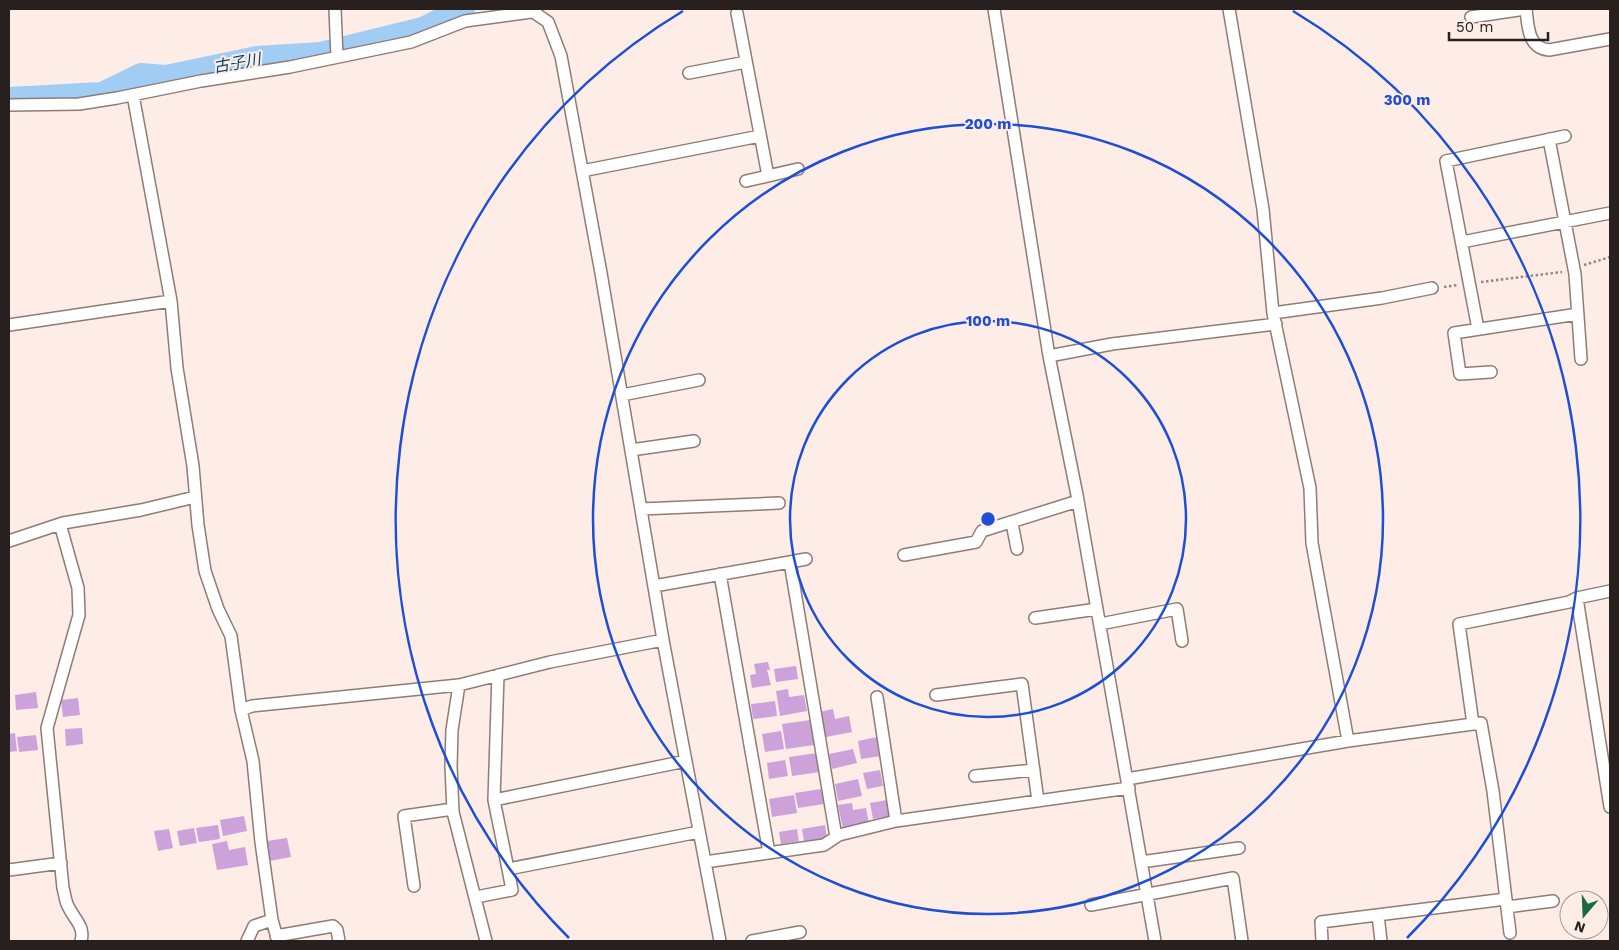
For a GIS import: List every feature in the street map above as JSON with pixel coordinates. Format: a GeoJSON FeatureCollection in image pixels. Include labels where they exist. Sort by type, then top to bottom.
{"type":"FeatureCollection","features":[{"type":"Feature","properties":{"kind":"street"},"geometry":{"type":"LineString","coordinates":[[335,9],[338,38],[337,57]]}},
{"type":"Feature","properties":{"kind":"street"},"geometry":{"type":"LineString","coordinates":[[994,9],[1049,356],[1078,500],[1155,941]]}},
{"type":"Feature","properties":{"kind":"street"},"geometry":{"type":"LineString","coordinates":[[1228,9],[1263,209],[1275,319],[1310,488],[1312,543],[1348,741]]}},
{"type":"Feature","properties":{"kind":"street"},"geometry":{"type":"LineString","coordinates":[[1471,18],[1526,9],[1531,40],[1540,49],[1549,50],[1610,39]]}},
{"type":"Feature","properties":{"kind":"street"},"geometry":{"type":"LineString","coordinates":[[9,106],[79,104],[133,95],[411,42],[466,22],[532,10],[548,22],[561,56],[622,395],[663,640],[720,941]]}},
{"type":"Feature","properties":{"kind":"street"},"geometry":{"type":"LineString","coordinates":[[737,13],[768,176]]}},
{"type":"Feature","properties":{"kind":"street"},"geometry":{"type":"LineString","coordinates":[[689,73],[746,62]]}},
{"type":"Feature","properties":{"kind":"street"},"geometry":{"type":"LineString","coordinates":[[133,95],[170,301],[177,368],[193,466],[195,497],[205,571],[218,609],[231,636],[241,710],[253,761],[261,842],[272,920],[277,938],[332,926],[337,930],[339,941]]}},
{"type":"Feature","properties":{"kind":"street"},"geometry":{"type":"LineString","coordinates":[[582,171],[760,136]]}},
{"type":"Feature","properties":{"kind":"street"},"geometry":{"type":"LineString","coordinates":[[1478,329],[1446,161],[1565,136]]}},
{"type":"Feature","properties":{"kind":"street"},"geometry":{"type":"LineString","coordinates":[[1549,139],[1574,268],[1581,359]]}},
{"type":"Feature","properties":{"kind":"street"},"geometry":{"type":"LineString","coordinates":[[746,180],[798,169]]}},
{"type":"Feature","properties":{"kind":"street"},"geometry":{"type":"LineString","coordinates":[[1462,242],[1610,213]]}},
{"type":"Feature","properties":{"kind":"street"},"geometry":{"type":"LineString","coordinates":[[1049,356],[1112,344],[1275,319],[1432,288]]}},
{"type":"Feature","properties":{"kind":"street"},"geometry":{"type":"LineString","coordinates":[[9,325],[170,301]]}},
{"type":"Feature","properties":{"kind":"street"},"geometry":{"type":"LineString","coordinates":[[1491,372],[1460,374],[1454,332],[1578,314]]}},
{"type":"Feature","properties":{"kind":"street"},"geometry":{"type":"LineString","coordinates":[[622,395],[699,380]]}},
{"type":"Feature","properties":{"kind":"street"},"geometry":{"type":"LineString","coordinates":[[631,450],[694,441]]}},
{"type":"Feature","properties":{"kind":"street"},"geometry":{"type":"LineString","coordinates":[[9,541],[60,524],[140,510],[195,497]]}},
{"type":"Feature","properties":{"kind":"street"},"geometry":{"type":"LineString","coordinates":[[904,555],[976,542],[982,531],[1012,523],[1078,500]]}},
{"type":"Feature","properties":{"kind":"street"},"geometry":{"type":"LineString","coordinates":[[641,509],[779,503]]}},
{"type":"Feature","properties":{"kind":"street"},"geometry":{"type":"LineString","coordinates":[[1012,523],[1017,549]]}},
{"type":"Feature","properties":{"kind":"street"},"geometry":{"type":"LineString","coordinates":[[60,524],[78,588],[79,615],[47,728],[61,862],[68,906],[80,925],[83,935],[81,941]]}},
{"type":"Feature","properties":{"kind":"street"},"geometry":{"type":"LineString","coordinates":[[654,586],[806,559]]}},
{"type":"Feature","properties":{"kind":"street"},"geometry":{"type":"LineString","coordinates":[[790,562],[836,837]]}},
{"type":"Feature","properties":{"kind":"street"},"geometry":{"type":"LineString","coordinates":[[720,574],[769,853]]}},
{"type":"Feature","properties":{"kind":"street"},"geometry":{"type":"LineString","coordinates":[[1473,724],[1459,624],[1569,602],[1577,598],[1610,591]]}},
{"type":"Feature","properties":{"kind":"street"},"geometry":{"type":"LineString","coordinates":[[1577,598],[1610,807]]}},
{"type":"Feature","properties":{"kind":"street"},"geometry":{"type":"LineString","coordinates":[[1035,618],[1097,609]]}},
{"type":"Feature","properties":{"kind":"street"},"geometry":{"type":"LineString","coordinates":[[1100,624],[1178,609],[1182,641]]}},
{"type":"Feature","properties":{"kind":"street"},"geometry":{"type":"LineString","coordinates":[[241,710],[252,706],[459,685],[663,640]]}},
{"type":"Feature","properties":{"kind":"street"},"geometry":{"type":"LineString","coordinates":[[476,897],[512,890],[494,800],[498,675]]}},
{"type":"Feature","properties":{"kind":"street"},"geometry":{"type":"LineString","coordinates":[[936,694],[1022,684],[1038,801]]}},
{"type":"Feature","properties":{"kind":"street"},"geometry":{"type":"LineString","coordinates":[[459,685],[452,730],[453,809],[486,941]]}},
{"type":"Feature","properties":{"kind":"street"},"geometry":{"type":"LineString","coordinates":[[877,697],[896,821]]}},
{"type":"Feature","properties":{"kind":"street"},"geometry":{"type":"LineString","coordinates":[[705,862],[824,845],[836,837],[896,821],[1038,801],[1348,741],[1482,723],[1493,791],[1510,933]]}},
{"type":"Feature","properties":{"kind":"street"},"geometry":{"type":"LineString","coordinates":[[494,800],[686,761]]}},
{"type":"Feature","properties":{"kind":"street"},"geometry":{"type":"LineString","coordinates":[[975,776],[1034,770]]}},
{"type":"Feature","properties":{"kind":"street"},"geometry":{"type":"LineString","coordinates":[[414,886],[404,816],[453,809]]}},
{"type":"Feature","properties":{"kind":"street"},"geometry":{"type":"LineString","coordinates":[[508,869],[699,832]]}},
{"type":"Feature","properties":{"kind":"street"},"geometry":{"type":"LineString","coordinates":[[1141,862],[1239,848]]}},
{"type":"Feature","properties":{"kind":"street"},"geometry":{"type":"LineString","coordinates":[[9,870],[61,862]]}},
{"type":"Feature","properties":{"kind":"street"},"geometry":{"type":"LineString","coordinates":[[1091,905],[1233,878],[1242,941]]}},
{"type":"Feature","properties":{"kind":"street"},"geometry":{"type":"LineString","coordinates":[[1322,941],[1321,922],[1506,903],[1553,901]]}},
{"type":"Feature","properties":{"kind":"street"},"geometry":{"type":"LineString","coordinates":[[1378,915],[1381,941]]}},
{"type":"Feature","properties":{"kind":"street"},"geometry":{"type":"LineString","coordinates":[[247,941],[254,926],[272,920]]}},
{"type":"Feature","properties":{"kind":"street"},"geometry":{"type":"LineString","coordinates":[[752,941],[800,932]]}},
{"type":"Feature","properties":{"kind":"path"},"geometry":{"type":"LineString","coordinates":[[1432,288],[1559,274],[1610,258]]}},
{"type":"Feature","properties":{"kind":"building"},"geometry":{"type":"Polygon","coordinates":[[[768,662],[770,670],[767,670],[771,685],[752,688],[750,675],[756,674],[754,664],[768,662]]]}},
{"type":"Feature","properties":{"kind":"building"},"geometry":{"type":"Polygon","coordinates":[[[796,666],[798,679],[776,682],[774,669],[796,666]]]}},
{"type":"Feature","properties":{"kind":"building"},"geometry":{"type":"Polygon","coordinates":[[[788,689],[789,697],[804,695],[807,711],[780,716],[776,691],[788,689]]]}},
{"type":"Feature","properties":{"kind":"building"},"geometry":{"type":"Polygon","coordinates":[[[36,692],[38,708],[16,710],[15,695],[36,692]]]}},
{"type":"Feature","properties":{"kind":"building"},"geometry":{"type":"Polygon","coordinates":[[[78,698],[80,715],[63,717],[61,700],[78,698]]]}},
{"type":"Feature","properties":{"kind":"building"},"geometry":{"type":"Polygon","coordinates":[[[775,701],[777,716],[753,719],[751,704],[775,701]]]}},
{"type":"Feature","properties":{"kind":"building"},"geometry":{"type":"Polygon","coordinates":[[[833,709],[835,719],[849,716],[852,732],[826,737],[819,712],[833,709]]]}},
{"type":"Feature","properties":{"kind":"building"},"geometry":{"type":"Polygon","coordinates":[[[810,720],[814,745],[786,749],[782,724],[810,720]]]}},
{"type":"Feature","properties":{"kind":"building"},"geometry":{"type":"Polygon","coordinates":[[[82,728],[83,744],[66,746],[65,729],[82,728]]]}},
{"type":"Feature","properties":{"kind":"building"},"geometry":{"type":"Polygon","coordinates":[[[781,731],[784,749],[765,752],[762,734],[781,731]]]}},
{"type":"Feature","properties":{"kind":"building"},"geometry":{"type":"Polygon","coordinates":[[[15,733],[17,751],[9,752],[9,734],[15,733]]]}},
{"type":"Feature","properties":{"kind":"building"},"geometry":{"type":"Polygon","coordinates":[[[36,735],[38,750],[19,752],[17,737],[36,735]]]}},
{"type":"Feature","properties":{"kind":"building"},"geometry":{"type":"Polygon","coordinates":[[[877,737],[881,756],[861,759],[858,741],[877,737]]]}},
{"type":"Feature","properties":{"kind":"building"},"geometry":{"type":"Polygon","coordinates":[[[853,749],[857,763],[832,769],[829,754],[853,749]]]}},
{"type":"Feature","properties":{"kind":"building"},"geometry":{"type":"Polygon","coordinates":[[[817,753],[820,772],[792,776],[789,757],[817,753]]]}},
{"type":"Feature","properties":{"kind":"building"},"geometry":{"type":"Polygon","coordinates":[[[785,760],[788,776],[769,779],[767,763],[785,760]]]}},
{"type":"Feature","properties":{"kind":"building"},"geometry":{"type":"Polygon","coordinates":[[[880,770],[883,786],[867,789],[863,773],[880,770]]]}},
{"type":"Feature","properties":{"kind":"building"},"geometry":{"type":"Polygon","coordinates":[[[858,779],[862,796],[838,801],[835,784],[858,779]]]}},
{"type":"Feature","properties":{"kind":"building"},"geometry":{"type":"Polygon","coordinates":[[[821,789],[824,804],[798,808],[795,793],[821,789]]]}},
{"type":"Feature","properties":{"kind":"building"},"geometry":{"type":"Polygon","coordinates":[[[794,795],[797,813],[772,817],[769,799],[794,795]]]}},
{"type":"Feature","properties":{"kind":"building"},"geometry":{"type":"Polygon","coordinates":[[[887,800],[890,816],[873,819],[870,803],[887,800]]]}},
{"type":"Feature","properties":{"kind":"building"},"geometry":{"type":"Polygon","coordinates":[[[852,803],[853,810],[866,808],[869,824],[843,829],[838,805],[852,803]]]}},
{"type":"Feature","properties":{"kind":"building"},"geometry":{"type":"Polygon","coordinates":[[[244,816],[247,831],[223,836],[220,820],[244,816]]]}},
{"type":"Feature","properties":{"kind":"building"},"geometry":{"type":"Polygon","coordinates":[[[218,825],[220,839],[199,842],[196,828],[218,825]]]}},
{"type":"Feature","properties":{"kind":"building"},"geometry":{"type":"Polygon","coordinates":[[[825,825],[827,838],[804,841],[802,829],[825,825]]]}},
{"type":"Feature","properties":{"kind":"building"},"geometry":{"type":"Polygon","coordinates":[[[194,828],[197,843],[180,846],[177,831],[194,828]]]}},
{"type":"Feature","properties":{"kind":"building"},"geometry":{"type":"Polygon","coordinates":[[[169,829],[173,848],[158,851],[154,831],[169,829]]]}},
{"type":"Feature","properties":{"kind":"building"},"geometry":{"type":"Polygon","coordinates":[[[797,829],[799,841],[781,844],[779,832],[797,829]]]}},
{"type":"Feature","properties":{"kind":"building"},"geometry":{"type":"Polygon","coordinates":[[[287,838],[291,857],[264,862],[260,842],[287,838]]]}},
{"type":"Feature","properties":{"kind":"building"},"geometry":{"type":"Polygon","coordinates":[[[227,841],[229,850],[245,847],[248,865],[217,870],[212,844],[227,841]]]}},
{"type":"Feature","properties":{"kind":"waterway","name":"古子川"},"geometry":{"type":"LineString","coordinates":[[9,99],[102,94],[141,75],[166,77],[257,58],[321,54],[423,29],[463,9]]}}]}
